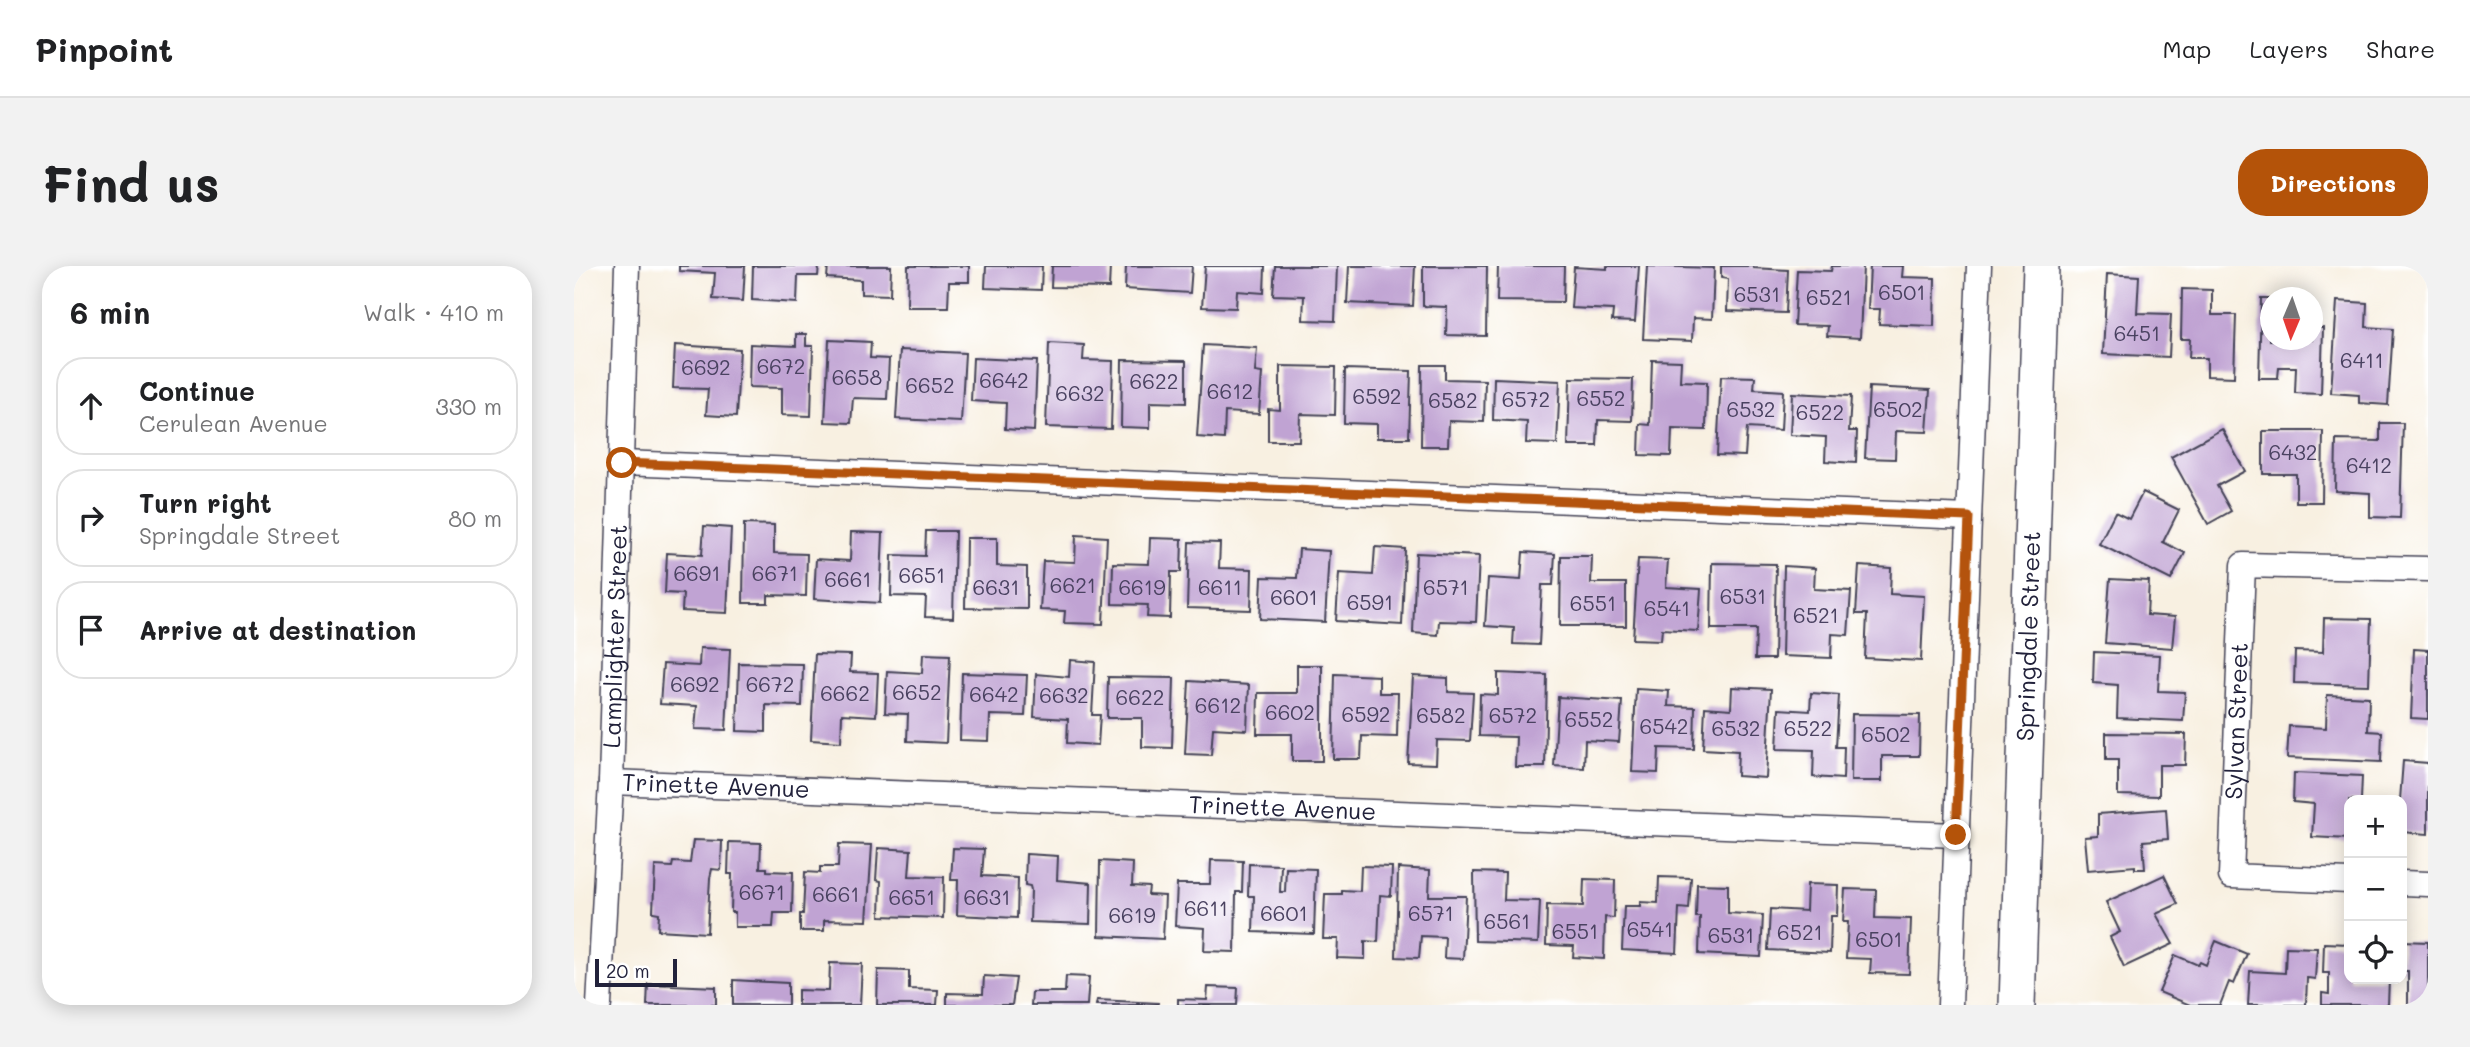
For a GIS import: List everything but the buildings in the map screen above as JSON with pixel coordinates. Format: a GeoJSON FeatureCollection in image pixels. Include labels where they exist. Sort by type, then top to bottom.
{"type":"FeatureCollection","features":[{"type":"Feature","properties":{"kind":"main road","name":"Springdale Street"},"geometry":{"type":"LineString","coordinates":[[2017,1005],[2042,266]]}},
{"type":"Feature","properties":{"kind":"street","name":"Lamplighter Street"},"geometry":{"type":"LineString","coordinates":[[599,1005],[611,782],[627,266]]}},
{"type":"Feature","properties":{"kind":"street"},"geometry":{"type":"LineString","coordinates":[[1950,1005],[1979,266]]}},
{"type":"Feature","properties":{"kind":"street"},"geometry":{"type":"LineString","coordinates":[[622,463],[1969,517]]}},
{"type":"Feature","properties":{"kind":"street","name":"Sylvan Street"},"geometry":{"type":"LineString","coordinates":[[2344,881],[2231,876],[2242,565],[2428,569]]}},
{"type":"Feature","properties":{"kind":"street","name":"Trinette Avenue"},"geometry":{"type":"LineString","coordinates":[[611,782],[1956,835]]}},
{"type":"Feature","properties":{"kind":"street"},"geometry":{"type":"LineString","coordinates":[[2407,883],[2428,884]]}},
{"type":"Feature","properties":{"kind":"route"},"geometry":{"type":"LineString","coordinates":[[622,463],[1969,517],[1956,835]]}}]}
